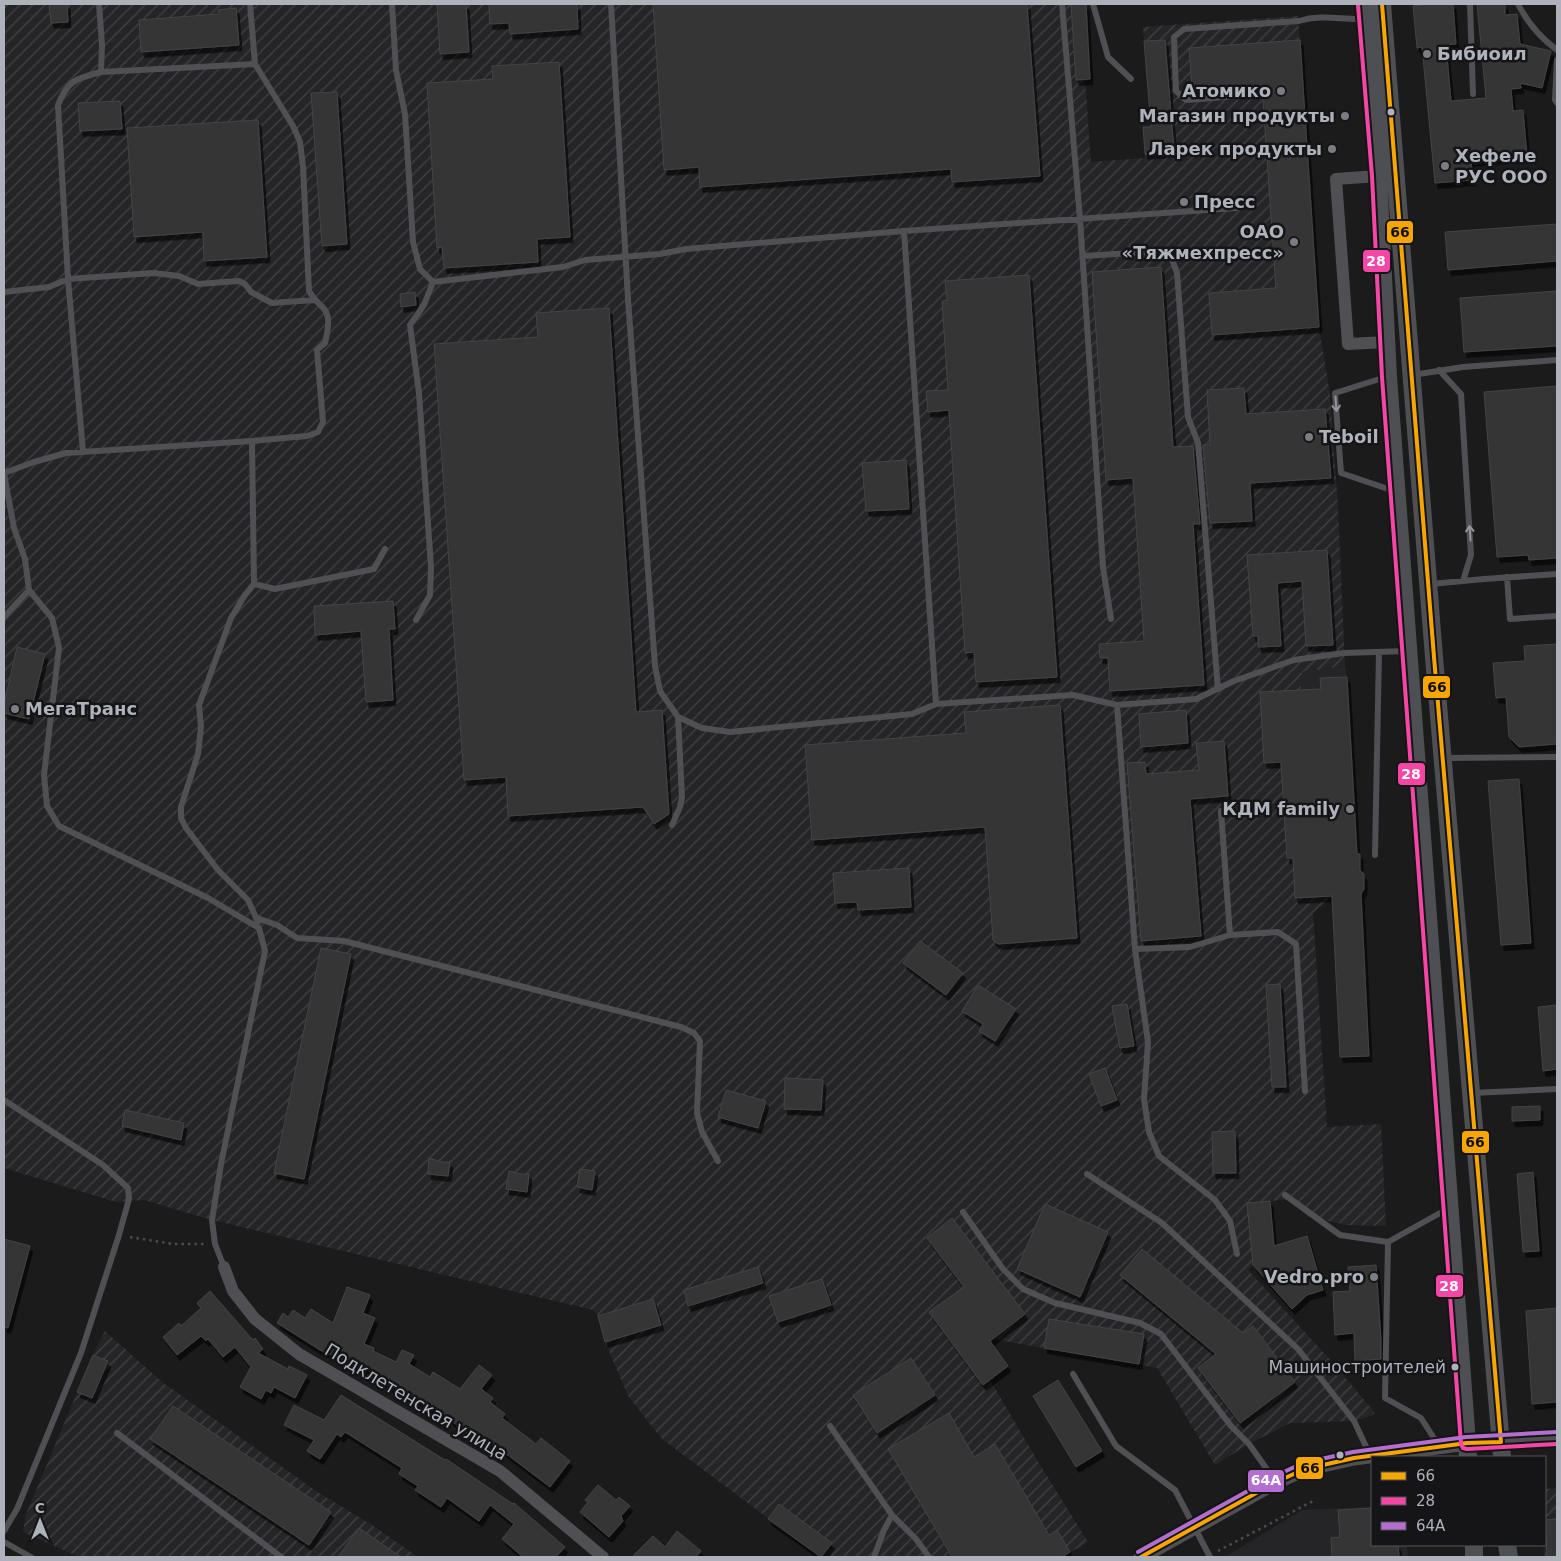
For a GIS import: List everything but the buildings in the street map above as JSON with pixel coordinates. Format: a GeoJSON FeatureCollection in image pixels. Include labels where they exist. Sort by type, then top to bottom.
{"type":"FeatureCollection","features":[{"type":"Feature","properties":{"kind":"main road"},"geometry":{"type":"LineString","coordinates":[[1382,4],[1393,158],[1501,1450]]}},
{"type":"Feature","properties":{"kind":"main road"},"geometry":{"type":"LineString","coordinates":[[1365,11],[1378,176],[1396,492],[1467,1450]]}},
{"type":"Feature","properties":{"kind":"street"},"geometry":{"type":"LineString","coordinates":[[1378,176],[1336,179],[1348,344],[1386,342]]}},
{"type":"Feature","properties":{"kind":"street","name":"Подклетенская улица"},"geometry":{"type":"LineString","coordinates":[[224,1267],[233,1291],[254,1319],[299,1354],[500,1471],[603,1557]]}},
{"type":"Feature","properties":{"kind":"street"},"geometry":{"type":"LineString","coordinates":[[1141,1557],[1276,1482],[1305,1469],[1336,1461],[1440,1447],[1467,1450],[1501,1450],[1557,1438]]}},
{"type":"Feature","properties":{"kind":"lane"},"geometry":{"type":"LineString","coordinates":[[99,4],[102,45],[101,72]]}},
{"type":"Feature","properties":{"kind":"lane"},"geometry":{"type":"LineString","coordinates":[[250,4],[255,64],[293,126],[300,142],[303,166],[309,291],[314,300],[325,311],[328,325],[325,343],[317,350],[323,422],[318,432],[307,436],[252,441],[66,453],[34,462],[4,474],[14,528],[25,559],[29,590],[52,618],[59,648],[44,775],[47,806],[60,826],[208,898],[259,928]]}},
{"type":"Feature","properties":{"kind":"lane"},"geometry":{"type":"LineString","coordinates":[[392,4],[396,70],[405,114],[413,242],[420,269],[433,282]]}},
{"type":"Feature","properties":{"kind":"lane"},"geometry":{"type":"LineString","coordinates":[[611,4],[626,257],[655,666],[660,691],[678,718],[682,797],[672,826]]}},
{"type":"Feature","properties":{"kind":"lane"},"geometry":{"type":"LineString","coordinates":[[1062,4],[1083,256],[1103,567],[1111,619]]}},
{"type":"Feature","properties":{"kind":"lane"},"geometry":{"type":"LineString","coordinates":[[1093,4],[1108,56],[1132,79]]}},
{"type":"Feature","properties":{"kind":"lane"},"geometry":{"type":"LineString","coordinates":[[1470,4],[1473,94]]}},
{"type":"Feature","properties":{"kind":"lane"},"geometry":{"type":"LineString","coordinates":[[1518,4],[1544,40],[1557,50]]}},
{"type":"Feature","properties":{"kind":"lane"},"geometry":{"type":"LineString","coordinates":[[1250,95],[1186,100],[1176,91],[1174,37],[1184,30],[1298,21],[1329,16],[1343,20],[1365,11]]}},
{"type":"Feature","properties":{"kind":"lane"},"geometry":{"type":"LineString","coordinates":[[1557,60],[1555,100],[1557,103]]}},
{"type":"Feature","properties":{"kind":"lane"},"geometry":{"type":"LineString","coordinates":[[82,452],[68,279],[58,105],[65,89],[79,77],[101,72],[255,64]]}},
{"type":"Feature","properties":{"kind":"lane"},"geometry":{"type":"LineString","coordinates":[[433,282],[563,267],[584,260],[626,257],[686,249],[904,231],[1236,208]]}},
{"type":"Feature","properties":{"kind":"lane"},"geometry":{"type":"LineString","coordinates":[[904,231],[936,704]]}},
{"type":"Feature","properties":{"kind":"lane"},"geometry":{"type":"LineString","coordinates":[[1083,256],[1164,251],[1170,254],[1178,273],[1188,417],[1198,443],[1218,689]]}},
{"type":"Feature","properties":{"kind":"lane"},"geometry":{"type":"LineString","coordinates":[[4,292],[49,287],[68,279],[153,273],[179,276],[198,284],[239,281],[245,284],[251,292],[272,303],[314,300]]}},
{"type":"Feature","properties":{"kind":"lane"},"geometry":{"type":"LineString","coordinates":[[416,620],[430,595],[431,567],[419,393],[410,325],[424,305],[433,282]]}},
{"type":"Feature","properties":{"kind":"lane"},"geometry":{"type":"LineString","coordinates":[[1412,375],[1463,367],[1557,360]]}},
{"type":"Feature","properties":{"kind":"lane"},"geometry":{"type":"LineString","coordinates":[[1439,370],[1461,394],[1471,555],[1462,581]]}},
{"type":"Feature","properties":{"kind":"lane"},"geometry":{"type":"LineString","coordinates":[[1388,377],[1335,393],[1341,473],[1396,492]]}},
{"type":"Feature","properties":{"kind":"lane"},"geometry":{"type":"LineString","coordinates":[[224,1267],[215,1244],[212,1220],[221,1164],[265,951],[257,918],[248,900],[218,870],[186,828],[181,818],[181,807],[198,754],[201,727],[199,705],[231,618],[254,584],[252,441]]}},
{"type":"Feature","properties":{"kind":"lane"},"geometry":{"type":"LineString","coordinates":[[254,584],[275,589],[374,569],[385,549]]}},
{"type":"Feature","properties":{"kind":"lane"},"geometry":{"type":"LineString","coordinates":[[1429,584],[1557,574]]}},
{"type":"Feature","properties":{"kind":"lane"},"geometry":{"type":"LineString","coordinates":[[1507,577],[1510,620],[1557,616]]}},
{"type":"Feature","properties":{"kind":"lane"},"geometry":{"type":"LineString","coordinates":[[4,617],[29,590]]}},
{"type":"Feature","properties":{"kind":"lane"},"geometry":{"type":"LineString","coordinates":[[678,718],[702,728],[730,732],[912,714],[936,704],[1073,695],[1116,705],[1196,699],[1294,660],[1344,652],[1408,651]]}},
{"type":"Feature","properties":{"kind":"lane"},"geometry":{"type":"LineString","coordinates":[[1375,854],[1379,652]]}},
{"type":"Feature","properties":{"kind":"lane"},"geometry":{"type":"LineString","coordinates":[[1116,705],[1135,949],[1148,1042],[1144,1099],[1149,1132],[1159,1156],[1214,1200],[1230,1221],[1237,1254]]}},
{"type":"Feature","properties":{"kind":"lane"},"geometry":{"type":"LineString","coordinates":[[1443,758],[1557,757]]}},
{"type":"Feature","properties":{"kind":"lane"},"geometry":{"type":"LineString","coordinates":[[1221,811],[1230,935]]}},
{"type":"Feature","properties":{"kind":"lane"},"geometry":{"type":"LineString","coordinates":[[257,918],[277,926],[297,938],[344,941],[681,1027],[694,1033],[700,1040],[696,1113],[702,1132],[718,1161]]}},
{"type":"Feature","properties":{"kind":"lane"},"geometry":{"type":"LineString","coordinates":[[1135,949],[1190,947],[1230,935],[1278,932],[1296,944],[1305,1091]]}},
{"type":"Feature","properties":{"kind":"lane"},"geometry":{"type":"LineString","coordinates":[[1471,1093],[1557,1089]]}},
{"type":"Feature","properties":{"kind":"lane"},"geometry":{"type":"LineString","coordinates":[[4,1100],[103,1165],[128,1188],[128,1199],[119,1235],[80,1353],[17,1509],[4,1531]]}},
{"type":"Feature","properties":{"kind":"lane"},"geometry":{"type":"LineString","coordinates":[[1087,1174],[1162,1224],[1298,1349],[1354,1421],[1370,1456]]}},
{"type":"Feature","properties":{"kind":"lane"},"geometry":{"type":"LineString","coordinates":[[1285,1195],[1340,1235],[1388,1242],[1450,1208]]}},
{"type":"Feature","properties":{"kind":"lane"},"geometry":{"type":"LineString","coordinates":[[963,1212],[1003,1269],[1023,1289],[1055,1303],[1140,1324],[1161,1334],[1231,1426],[1255,1452],[1276,1482]]}},
{"type":"Feature","properties":{"kind":"lane"},"geometry":{"type":"LineString","coordinates":[[1388,1242],[1385,1398],[1421,1418],[1440,1447]]}},
{"type":"Feature","properties":{"kind":"lane"},"geometry":{"type":"LineString","coordinates":[[1073,1374],[1116,1446],[1175,1490],[1210,1556]]}},
{"type":"Feature","properties":{"kind":"lane"},"geometry":{"type":"LineString","coordinates":[[830,1426],[892,1515],[916,1538],[929,1557]]}},
{"type":"Feature","properties":{"kind":"lane"},"geometry":{"type":"LineString","coordinates":[[117,1433],[281,1557]]}},
{"type":"Feature","properties":{"kind":"lane"},"geometry":{"type":"LineString","coordinates":[[874,1557],[892,1515]]}},
{"type":"Feature","properties":{"kind":"lane"},"geometry":{"type":"LineString","coordinates":[[4,1542],[32,1557]]}},
{"type":"Feature","properties":{"kind":"path"},"geometry":{"type":"LineString","coordinates":[[119,1235],[173,1244],[215,1244]]}},
{"type":"Feature","properties":{"kind":"path"},"geometry":{"type":"LineString","coordinates":[[1210,1556],[1313,1501]]}},
{"type":"Feature","properties":{"kind":"shaded area"},"geometry":{"type":"Polygon","coordinates":[[[4,4],[1071,4],[1076,80],[1085,79],[1091,162],[1145,158],[1143,127],[1151,126],[1143,27],[1298,16],[1319,327],[1330,394],[1338,507],[1345,666],[1302,672],[1301,690],[1306,760],[1352,758],[1357,854],[1360,854],[1360,870],[1364,874],[1364,889],[1361,894],[1332,896],[1313,913],[1327,1127],[1381,1124],[1386,1226],[1346,1225],[1307,1216],[1292,1199],[1247,1203],[1253,1265],[1248,1270],[1333,1363],[1375,1413],[1354,1421],[1290,1423],[1249,1444],[1215,1465],[1157,1368],[993,1339],[990,1341],[1008,1366],[990,1380],[1088,1542],[1062,1557],[820,1557],[662,1439],[628,1396],[605,1342],[598,1316],[593,1310],[212,1220],[144,1200],[116,1202],[4,1168],[4,4]]]}},
{"type":"Feature","properties":{"kind":"shaded area"},"geometry":{"type":"Polygon","coordinates":[[[1345,666],[1352,758],[1306,760],[1301,690],[1302,672],[1345,666]]]}},
{"type":"Feature","properties":{"kind":"shaded area"},"geometry":{"type":"Polygon","coordinates":[[[105,1331],[162,1382],[319,1493],[372,1525],[418,1557],[79,1557],[23,1532],[26,1514],[93,1355],[105,1331]]]}},
{"type":"Feature","properties":{"kind":"shaded area"},"geometry":{"type":"Polygon","coordinates":[[[1557,1488],[1557,1557],[1545,1557],[1543,1546],[1546,1546],[1546,1489],[1557,1488]]]}},
{"type":"Feature","properties":{"kind":"shaded area"},"geometry":{"type":"Polygon","coordinates":[[[1371,1507],[1371,1546],[1407,1546],[1408,1557],[1225,1557],[1302,1510],[1371,1507]]]}},
{"type":"Feature","properties":{"kind":"transit line","name":"66"},"geometry":{"type":"LineString","coordinates":[[1141,1557],[1276,1482],[1305,1469],[1354,1458],[1467,1443],[1501,1442],[1434,657],[1382,4]]}},
{"type":"Feature","properties":{"kind":"transit line","name":"28"},"geometry":{"type":"LineString","coordinates":[[1358,5],[1372,176],[1382,377],[1461,1444],[1463,1448],[1467,1449],[1557,1444]]}},
{"type":"Feature","properties":{"kind":"transit line","name":"64А"},"geometry":{"type":"LineString","coordinates":[[1138,1552],[1273,1477],[1303,1463],[1353,1452],[1466,1437],[1557,1432]]}},
{"type":"Feature","properties":{"kind":"place","name":"Бибиоил"},"geometry":{"type":"Point","coordinates":[1427,54]}},
{"type":"Feature","properties":{"kind":"place","name":"Атомико"},"geometry":{"type":"Point","coordinates":[1281,91]}},
{"type":"Feature","properties":{"kind":"place","name":"Магазин продукты"},"geometry":{"type":"Point","coordinates":[1345,116]}},
{"type":"Feature","properties":{"kind":"place","name":"Ларек продукты"},"geometry":{"type":"Point","coordinates":[1332,149]}},
{"type":"Feature","properties":{"kind":"place","name":"Хефеле РУС ООО"},"geometry":{"type":"Point","coordinates":[1445,166]}},
{"type":"Feature","properties":{"kind":"place","name":"Пресс"},"geometry":{"type":"Point","coordinates":[1184,202]}},
{"type":"Feature","properties":{"kind":"place","name":"ОАО «Тяжмехпресс»"},"geometry":{"type":"Point","coordinates":[1294,242]}},
{"type":"Feature","properties":{"kind":"place","name":"Teboil"},"geometry":{"type":"Point","coordinates":[1309,437]}},
{"type":"Feature","properties":{"kind":"place","name":"МегаТранс"},"geometry":{"type":"Point","coordinates":[15,709]}},
{"type":"Feature","properties":{"kind":"place","name":"КДМ family"},"geometry":{"type":"Point","coordinates":[1350,809]}},
{"type":"Feature","properties":{"kind":"place","name":"Vedro.pro"},"geometry":{"type":"Point","coordinates":[1374,1277]}},
{"type":"Feature","properties":{"kind":"place","name":"Машиностроителей"},"geometry":{"type":"Point","coordinates":[1455,1367]}}]}
